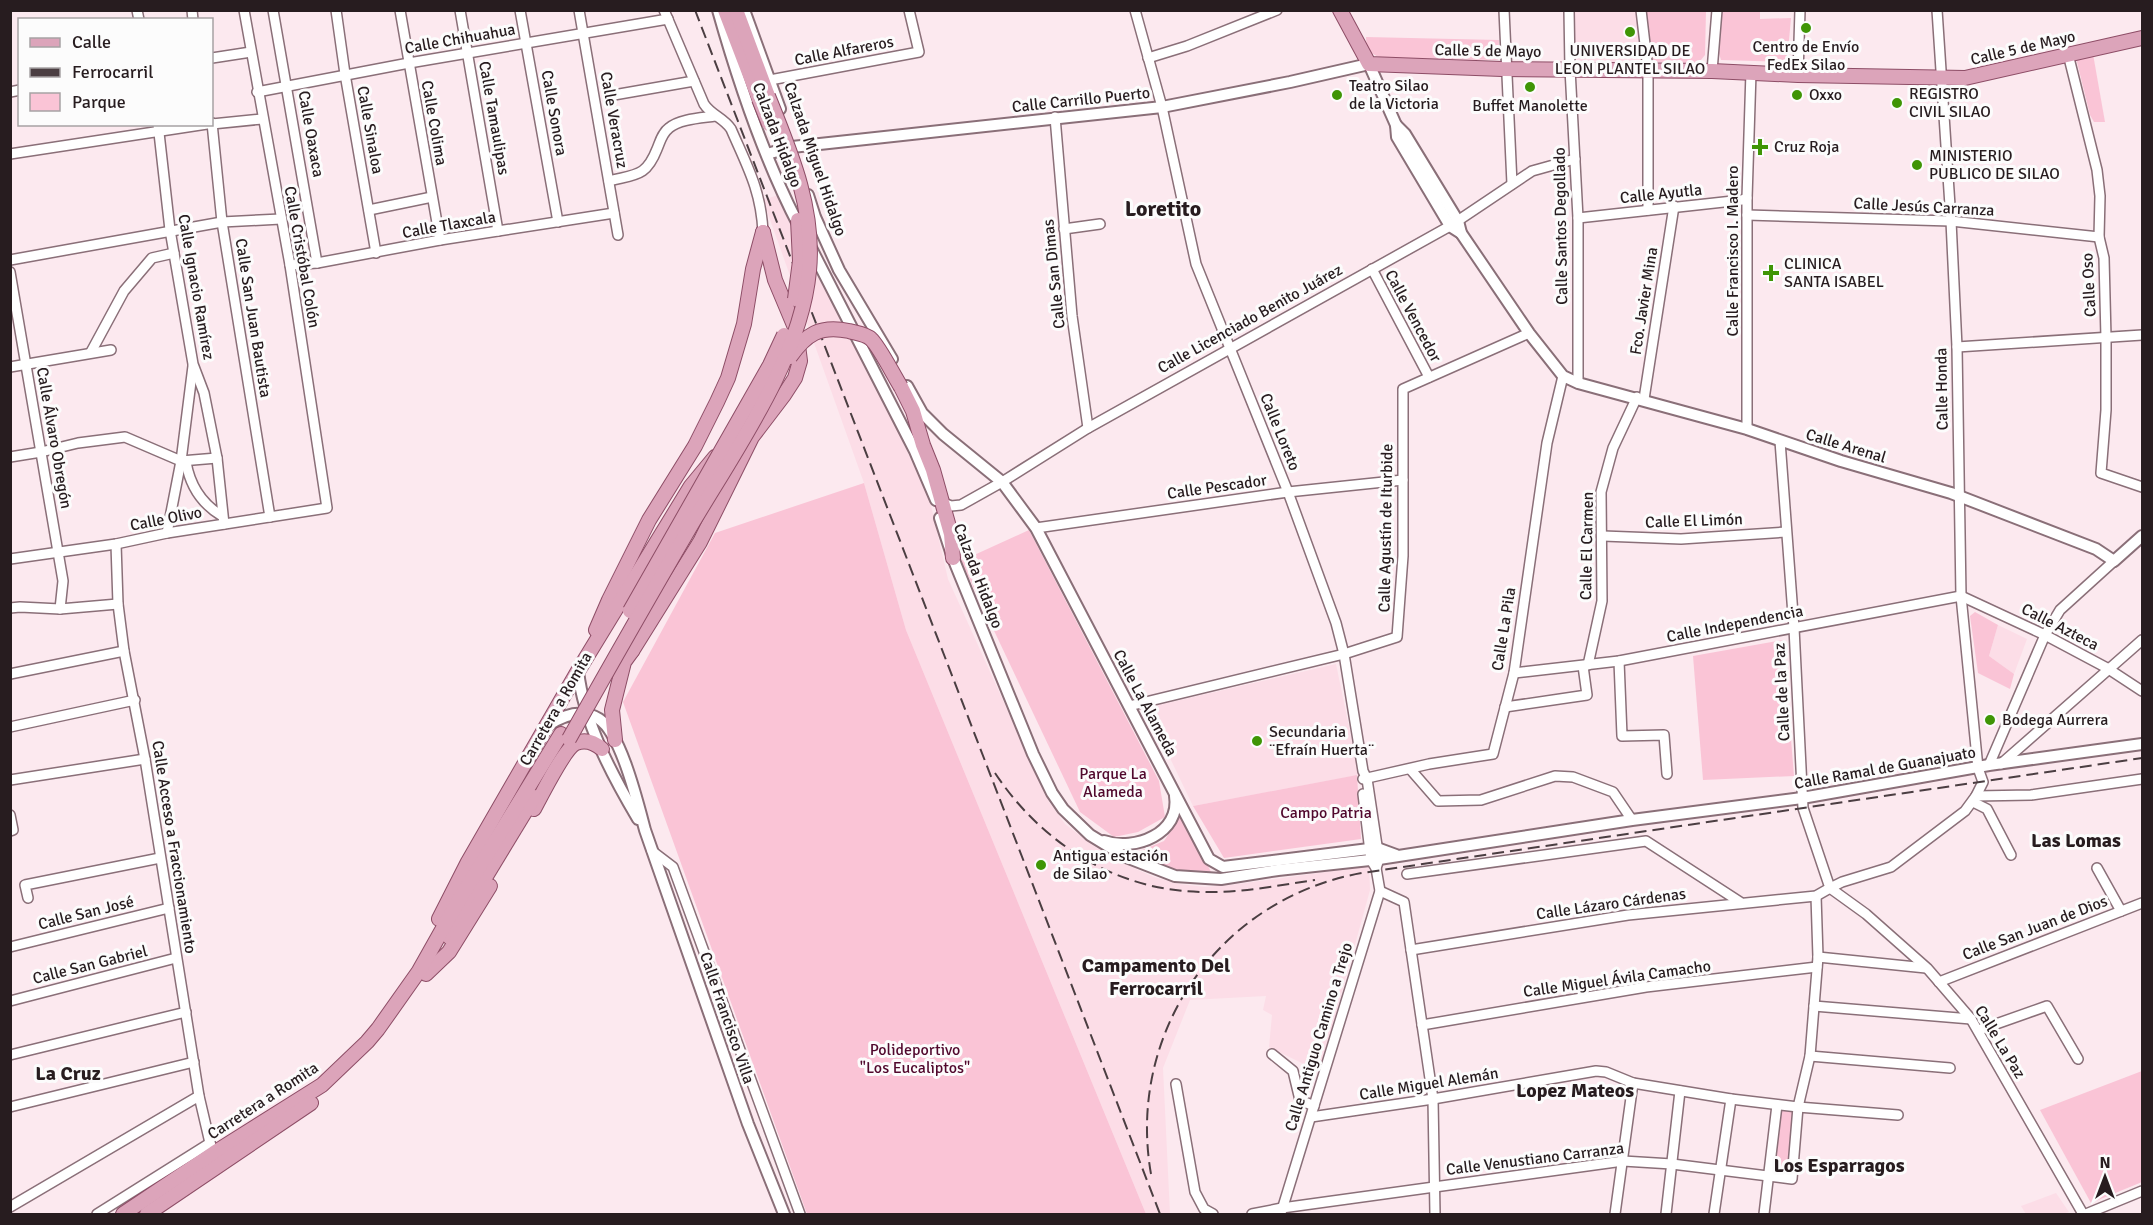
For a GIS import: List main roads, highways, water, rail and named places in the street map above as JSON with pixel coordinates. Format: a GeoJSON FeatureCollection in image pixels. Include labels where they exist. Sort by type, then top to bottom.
{"type":"FeatureCollection","features":[{"type":"Feature","properties":{"kind":"main road","name":"Calzada Miguel Hidalgo"},"geometry":{"type":"LineString","coordinates":[[725,10],[763,97]]}},
{"type":"Feature","properties":{"kind":"main road","name":"Calzada Miguel Hidalgo"},"geometry":{"type":"LineString","coordinates":[[736,10],[763,97]]}},
{"type":"Feature","properties":{"kind":"main road","name":"Calle 5 de Mayo"},"geometry":{"type":"LineString","coordinates":[[1340,10],[1369,64],[1506,69],[1712,71],[1965,78],[2142,38]]}},
{"type":"Feature","properties":{"kind":"main road","name":"Carretera a Romita"},"geometry":{"type":"LineString","coordinates":[[147,1215],[214,1154],[234,1155],[326,1092],[384,1034],[423,972],[459,900],[565,737],[749,427],[778,374],[798,322],[809,270],[806,206],[799,177],[763,97]]}},
{"type":"Feature","properties":{"kind":"main road","name":"Carretera a Romita"},"geometry":{"type":"LineString","coordinates":[[565,737],[782,340],[797,290],[800,261],[796,200],[787,166],[763,97]]}},
{"type":"Feature","properties":{"kind":"main road"},"geometry":{"type":"LineString","coordinates":[[578,671],[635,545],[695,446],[721,394],[744,324],[753,269],[763,232],[775,280],[796,330],[800,362],[795,378],[752,437],[700,542],[628,657],[613,667],[604,665],[598,662],[593,649]]}},
{"type":"Feature","properties":{"kind":"main road"},"geometry":{"type":"LineString","coordinates":[[778,374],[803,340],[822,329],[836,329],[871,338],[903,383],[933,470],[951,534],[952,558]]}},
{"type":"Feature","properties":{"kind":"main road"},"geometry":{"type":"LineString","coordinates":[[615,740],[612,710],[638,633],[721,489],[749,427]]}},
{"type":"Feature","properties":{"kind":"main road"},"geometry":{"type":"LineString","coordinates":[[423,972],[426,945],[450,896],[578,671],[691,486],[719,452]]}},
{"type":"Feature","properties":{"kind":"main road"},"geometry":{"type":"LineString","coordinates":[[423,972],[449,952],[477,909],[569,747],[582,741],[596,744],[602,749]]}},
{"type":"Feature","properties":{"kind":"main road","name":"Carretera a Romita"},"geometry":{"type":"LineString","coordinates":[[123,1215],[322,1085],[378,1029],[423,972]]}},
{"type":"Feature","properties":{"kind":"railway"},"geometry":{"type":"LineString","coordinates":[[695,10],[1160,1214]]}},
{"type":"Feature","properties":{"kind":"railway"},"geometry":{"type":"LineString","coordinates":[[1151,1174],[1147,1121],[1153,1071],[1169,1023],[1194,980],[1226,942],[1266,911],[1311,887],[1362,873],[2142,758]]}},
{"type":"Feature","properties":{"kind":"railway"},"geometry":{"type":"LineString","coordinates":[[995,773],[1035,822],[1059,842],[1113,873],[1142,883],[1173,890],[1219,892],[1315,880]]}},
{"type":"Feature","properties":{"kind":"place","name":"Centro de Envío FedEx Silao"},"geometry":{"type":"Point","coordinates":[1806,28]}},
{"type":"Feature","properties":{"kind":"place","name":"UNIVERSIDAD DE LEON PLANTEL SILAO"},"geometry":{"type":"Point","coordinates":[1630,32]}},
{"type":"Feature","properties":{"kind":"place","name":"Buffet Manolette"},"geometry":{"type":"Point","coordinates":[1530,87]}},
{"type":"Feature","properties":{"kind":"place","name":"Teatro Silao de la Victoria"},"geometry":{"type":"Point","coordinates":[1337,95]}},
{"type":"Feature","properties":{"kind":"place","name":"Oxxo"},"geometry":{"type":"Point","coordinates":[1797,95]}},
{"type":"Feature","properties":{"kind":"place","name":"REGISTRO CIVIL SILAO"},"geometry":{"type":"Point","coordinates":[1897,103]}},
{"type":"Feature","properties":{"kind":"place","name":"Cruz Roja"},"geometry":{"type":"Point","coordinates":[1760,147]}},
{"type":"Feature","properties":{"kind":"place","name":"MINISTERIO PUBLICO DE SILAO"},"geometry":{"type":"Point","coordinates":[1917,165]}},
{"type":"Feature","properties":{"kind":"place","name":"CLINICA SANTA ISABEL"},"geometry":{"type":"Point","coordinates":[1771,273]}},
{"type":"Feature","properties":{"kind":"place","name":"Bodega Aurrera"},"geometry":{"type":"Point","coordinates":[1990,720]}},
{"type":"Feature","properties":{"kind":"place","name":"Secundaria ¨Efraín Huerta¨"},"geometry":{"type":"Point","coordinates":[1257,741]}},
{"type":"Feature","properties":{"kind":"place","name":"Antigua estación de Silao"},"geometry":{"type":"Point","coordinates":[1041,865]}},
{"type":"Feature","properties":{"kind":"district","name":"Loretito"},"geometry":{"type":"Point","coordinates":[1163,208]}},
{"type":"Feature","properties":{"kind":"district","name":"Las Lomas"},"geometry":{"type":"Point","coordinates":[2076,840]}},
{"type":"Feature","properties":{"kind":"district","name":"Campamento Del Ferrocarril"},"geometry":{"type":"Point","coordinates":[1156,976]}},
{"type":"Feature","properties":{"kind":"district","name":"La Cruz"},"geometry":{"type":"Point","coordinates":[68,1073]}},
{"type":"Feature","properties":{"kind":"district","name":"Lopez Mateos"},"geometry":{"type":"Point","coordinates":[1575,1090]}},
{"type":"Feature","properties":{"kind":"district","name":"Los Esparragos"},"geometry":{"type":"Point","coordinates":[1839,1165]}},
{"type":"Feature","properties":{"kind":"park label","name":"Parque La Alameda"},"geometry":{"type":"Point","coordinates":[1113,783]}},
{"type":"Feature","properties":{"kind":"park label","name":"Campo Patria"},"geometry":{"type":"Point","coordinates":[1326,813]}},
{"type":"Feature","properties":{"kind":"park label","name":"Polideportivo \"Los Eucaliptos\""},"geometry":{"type":"Point","coordinates":[915,1059]}}]}
